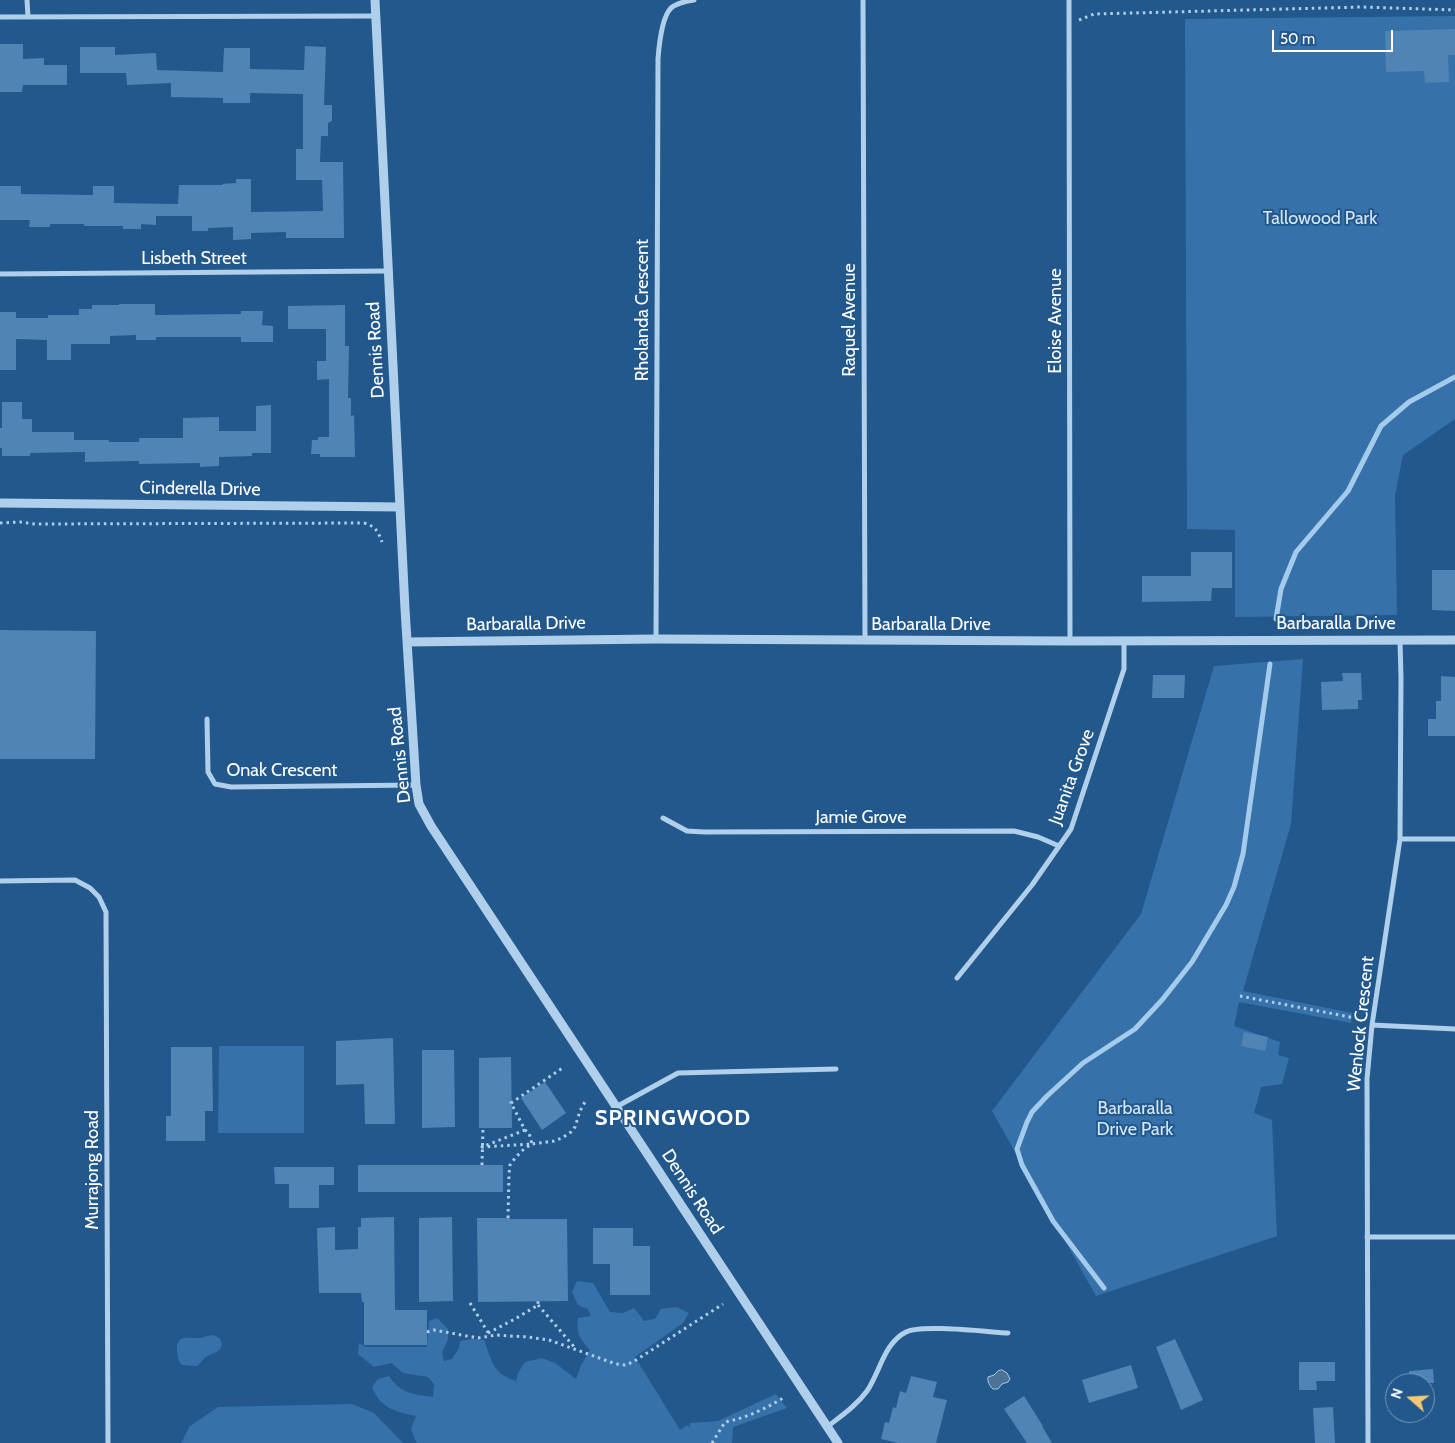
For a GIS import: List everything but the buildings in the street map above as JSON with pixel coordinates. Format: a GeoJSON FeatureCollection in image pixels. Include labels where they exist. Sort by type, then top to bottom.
{"type":"FeatureCollection","features":[{"type":"Feature","properties":{"kind":"street"},"geometry":{"type":"LineString","coordinates":[[27,0],[28,17]]}},
{"type":"Feature","properties":{"kind":"street","name":"Dennis Road"},"geometry":{"type":"LineString","coordinates":[[375,0],[407,642],[416,785],[419,804],[431,826],[838,1443]]}},
{"type":"Feature","properties":{"kind":"street","name":"Rholanda Crescent"},"geometry":{"type":"LineString","coordinates":[[656,640],[658,58],[661,29],[670,9],[686,1],[694,0]]}},
{"type":"Feature","properties":{"kind":"street","name":"Raquel Avenue"},"geometry":{"type":"LineString","coordinates":[[863,0],[865,641]]}},
{"type":"Feature","properties":{"kind":"street","name":"Eloise Avenue"},"geometry":{"type":"LineString","coordinates":[[1069,0],[1070,642]]}},
{"type":"Feature","properties":{"kind":"street"},"geometry":{"type":"LineString","coordinates":[[0,17],[376,16]]}},
{"type":"Feature","properties":{"kind":"street","name":"Lisbeth Street"},"geometry":{"type":"LineString","coordinates":[[0,274],[388,271]]}},
{"type":"Feature","properties":{"kind":"street","name":"Cinderella Drive"},"geometry":{"type":"LineString","coordinates":[[0,503],[400,507]]}},
{"type":"Feature","properties":{"kind":"street","name":"Barbaralla Drive"},"geometry":{"type":"LineString","coordinates":[[407,642],[656,640],[1070,642],[1455,640]]}},
{"type":"Feature","properties":{"kind":"street","name":"Wenlock Crescent"},"geometry":{"type":"LineString","coordinates":[[1368,1443],[1367,1079],[1372,1026],[1400,839],[1400,640]]}},
{"type":"Feature","properties":{"kind":"street","name":"Juanita Grove"},"geometry":{"type":"LineString","coordinates":[[957,978],[1032,885],[1071,829],[1124,669],[1124,641]]}},
{"type":"Feature","properties":{"kind":"street","name":"Onak Crescent"},"geometry":{"type":"LineString","coordinates":[[207,719],[208,772],[215,784],[231,787],[416,785]]}},
{"type":"Feature","properties":{"kind":"street","name":"Jamie Grove"},"geometry":{"type":"LineString","coordinates":[[663,818],[687,831],[704,832],[1014,831],[1038,837],[1059,846]]}},
{"type":"Feature","properties":{"kind":"street"},"geometry":{"type":"LineString","coordinates":[[1400,839],[1455,839]]}},
{"type":"Feature","properties":{"kind":"street","name":"Murrajong Road"},"geometry":{"type":"LineString","coordinates":[[0,880],[75,880],[90,888],[99,897],[106,912],[108,1443]]}},
{"type":"Feature","properties":{"kind":"street"},"geometry":{"type":"LineString","coordinates":[[1372,1026],[1455,1029]]}},
{"type":"Feature","properties":{"kind":"street"},"geometry":{"type":"LineString","coordinates":[[616,1107],[678,1073],[836,1069]]}},
{"type":"Feature","properties":{"kind":"street"},"geometry":{"type":"LineString","coordinates":[[1367,1237],[1455,1237]]}},
{"type":"Feature","properties":{"kind":"street"},"geometry":{"type":"LineString","coordinates":[[827,1427],[852,1408],[867,1391],[892,1341],[907,1331],[923,1328],[1008,1333]]}},
{"type":"Feature","properties":{"kind":"path"},"geometry":{"type":"LineString","coordinates":[[1069,23],[1094,14],[1362,7],[1455,10]]}},
{"type":"Feature","properties":{"kind":"path"},"geometry":{"type":"LineString","coordinates":[[0,522],[35,524],[364,523],[372,526],[379,532],[382,542]]}},
{"type":"Feature","properties":{"kind":"path"},"geometry":{"type":"LineString","coordinates":[[1240,996],[1355,1018]]}},
{"type":"Feature","properties":{"kind":"path"},"geometry":{"type":"LineString","coordinates":[[532,1144],[529,1132],[525,1130],[512,1103],[564,1067]]}},
{"type":"Feature","properties":{"kind":"path"},"geometry":{"type":"LineString","coordinates":[[482,1147],[532,1144],[562,1138],[574,1128],[586,1100]]}},
{"type":"Feature","properties":{"kind":"path"},"geometry":{"type":"LineString","coordinates":[[482,1165],[483,1128]]}},
{"type":"Feature","properties":{"kind":"path"},"geometry":{"type":"LineString","coordinates":[[482,1147],[525,1130]]}},
{"type":"Feature","properties":{"kind":"path"},"geometry":{"type":"LineString","coordinates":[[508,1218],[510,1165],[515,1158],[532,1144]]}},
{"type":"Feature","properties":{"kind":"path"},"geometry":{"type":"LineString","coordinates":[[470,1303],[490,1335]]}},
{"type":"Feature","properties":{"kind":"path"},"geometry":{"type":"LineString","coordinates":[[490,1335],[538,1303],[577,1350]]}},
{"type":"Feature","properties":{"kind":"path"},"geometry":{"type":"LineString","coordinates":[[427,1332],[434,1330],[478,1338],[496,1335],[549,1340],[616,1364],[625,1365],[633,1362],[723,1304]]}},
{"type":"Feature","properties":{"kind":"path"},"geometry":{"type":"LineString","coordinates":[[712,1443],[725,1422],[760,1410],[783,1398]]}},
{"type":"Feature","properties":{"kind":"green space","name":"Tallowood Park"},"geometry":{"type":"Polygon","coordinates":[[[1455,16],[1455,419],[1403,455],[1395,495],[1397,615],[1235,617],[1235,530],[1187,529],[1185,19],[1455,16]]]}},
{"type":"Feature","properties":{"kind":"green space","name":"Barbaralla Drive Park"},"geometry":{"type":"Polygon","coordinates":[[[1303,659],[1291,824],[1243,991],[1352,1013],[1351,1023],[1239,1002],[1234,1026],[1280,1042],[1278,1055],[1289,1058],[1282,1084],[1261,1087],[1254,1113],[1272,1120],[1277,1236],[1096,1296],[992,1111],[1141,914],[1214,666],[1303,659]]]}},
{"type":"Feature","properties":{"kind":"green space"},"geometry":{"type":"Polygon","coordinates":[[[219,1046],[304,1046],[304,1133],[218,1133],[219,1046]]]}},
{"type":"Feature","properties":{"kind":"green space"},"geometry":{"type":"Polygon","coordinates":[[[577,1281],[593,1283],[610,1312],[623,1313],[634,1308],[644,1321],[655,1319],[661,1309],[676,1307],[689,1313],[683,1323],[635,1357],[680,1430],[688,1425],[690,1428],[690,1423],[718,1421],[776,1394],[787,1408],[733,1427],[732,1443],[418,1443],[411,1429],[416,1416],[389,1408],[375,1394],[372,1387],[378,1379],[389,1376],[403,1390],[413,1394],[433,1397],[434,1384],[428,1377],[403,1373],[391,1363],[374,1367],[358,1354],[359,1343],[366,1347],[427,1347],[429,1321],[437,1318],[448,1329],[448,1339],[442,1353],[444,1361],[452,1359],[459,1348],[460,1341],[484,1340],[491,1360],[497,1370],[508,1378],[516,1381],[518,1373],[525,1362],[542,1358],[555,1363],[576,1379],[581,1365],[590,1350],[580,1336],[578,1318],[591,1316],[588,1309],[578,1305],[572,1292],[577,1281]]]}},
{"type":"Feature","properties":{"kind":"green space"},"geometry":{"type":"Polygon","coordinates":[[[212,1335],[218,1337],[222,1345],[217,1352],[206,1357],[197,1366],[182,1365],[177,1351],[177,1345],[181,1339],[212,1335]]]}},
{"type":"Feature","properties":{"kind":"green space"},"geometry":{"type":"Polygon","coordinates":[[[352,1404],[374,1413],[403,1443],[181,1443],[190,1426],[218,1407],[352,1404]]]}},
{"type":"Feature","properties":{"kind":"shaded area"},"geometry":{"type":"Polygon","coordinates":[[[1002,1370],[1007,1373],[1010,1379],[998,1389],[993,1389],[989,1384],[988,1377],[1002,1370]]]}},
{"type":"Feature","properties":{"kind":"waterway"},"geometry":{"type":"LineString","coordinates":[[1276,619],[1281,589],[1296,552],[1348,491],[1381,426],[1409,402],[1455,377]]}},
{"type":"Feature","properties":{"kind":"waterway"},"geometry":{"type":"LineString","coordinates":[[1104,1288],[1053,1221],[1022,1165],[1017,1149],[1032,1112],[1047,1096],[1083,1063],[1135,1029],[1162,1000],[1192,962],[1226,905],[1234,887],[1243,854],[1270,664]]}},
{"type":"Feature","properties":{"kind":"district","name":"SPRINGWOOD"},"geometry":{"type":"Point","coordinates":[673,1119]}}]}
